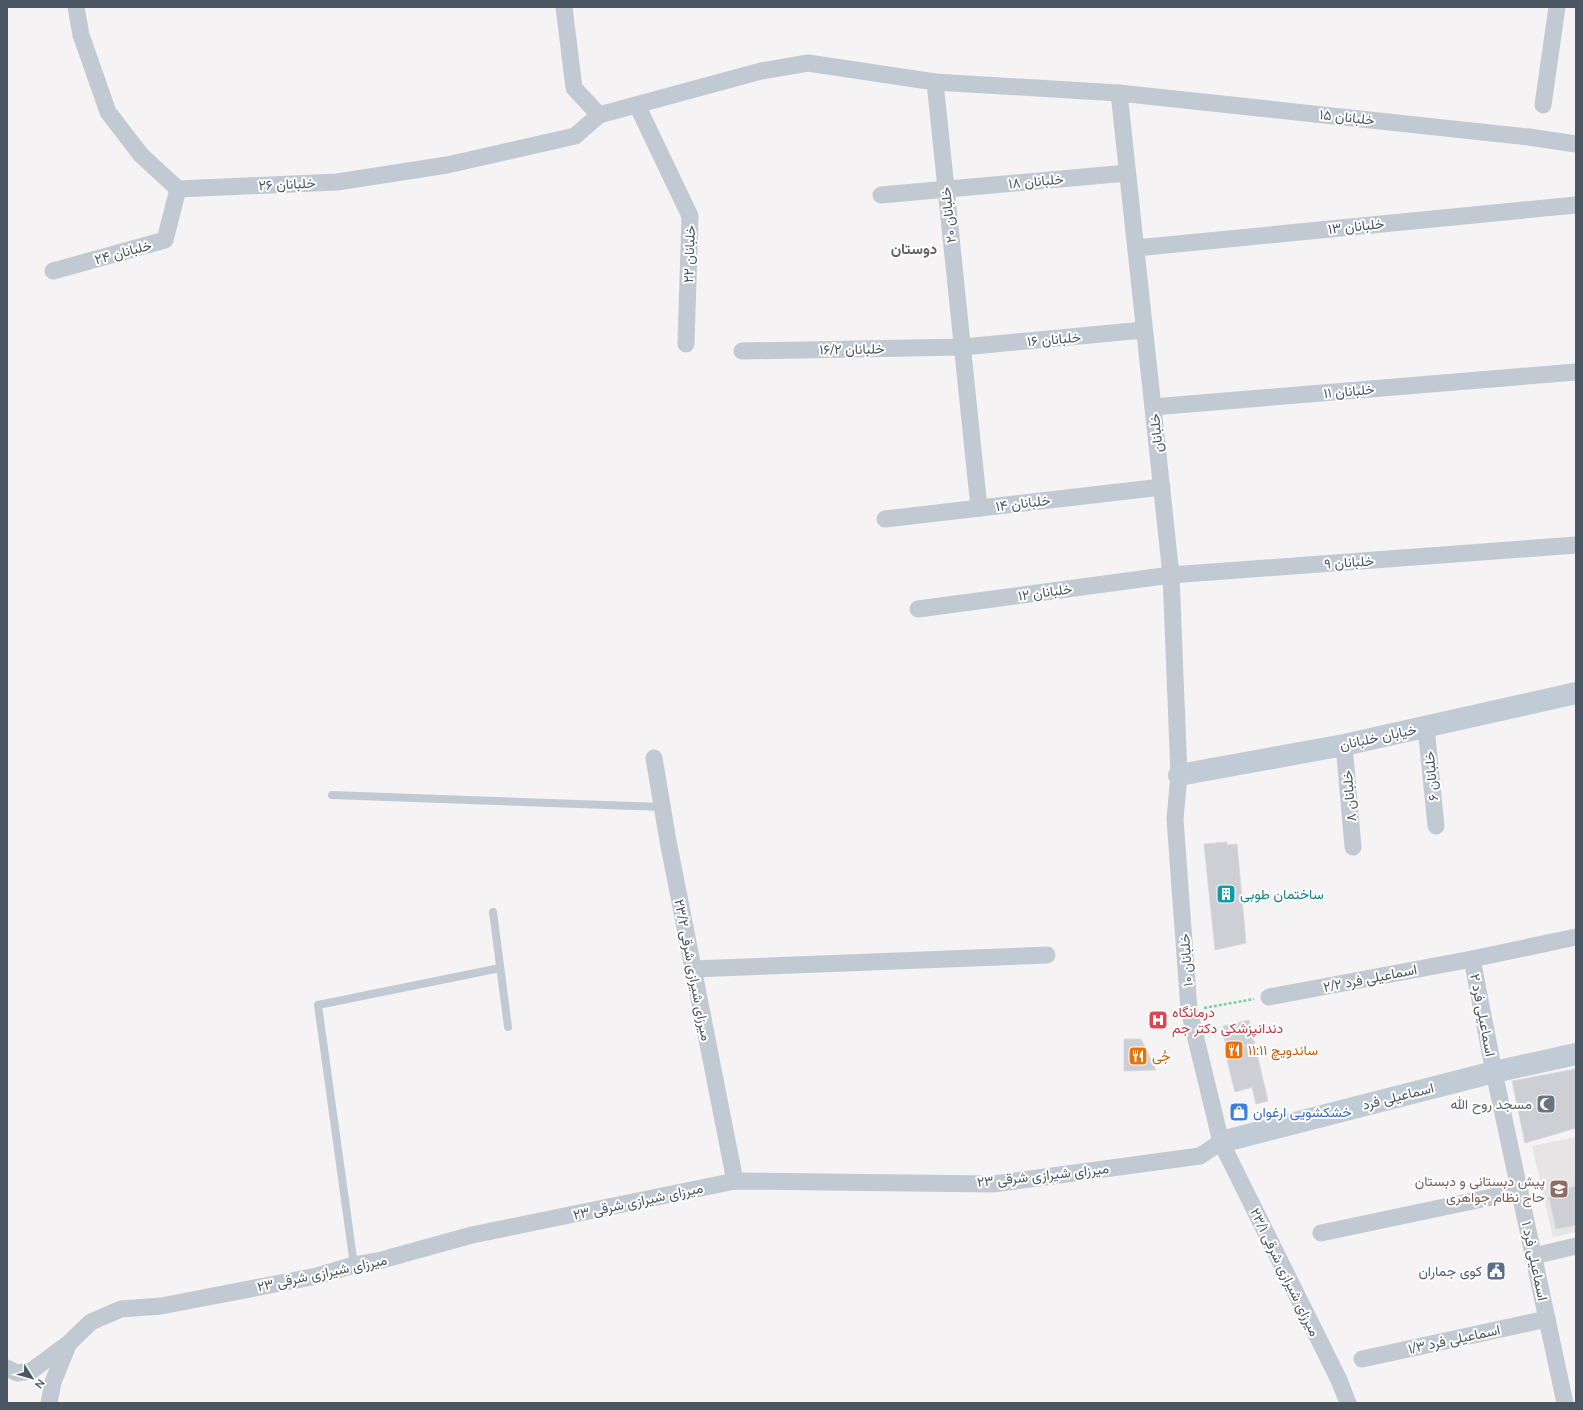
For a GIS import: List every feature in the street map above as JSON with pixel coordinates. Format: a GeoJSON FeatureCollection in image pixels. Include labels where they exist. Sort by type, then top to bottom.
{"type":"FeatureCollection","features":[{"type":"Feature","properties":{"kind":"street"},"geometry":{"type":"LineString","coordinates":[[76,7],[82,35],[108,112],[141,155],[178,189]]}},
{"type":"Feature","properties":{"kind":"street"},"geometry":{"type":"LineString","coordinates":[[564,7],[574,88],[599,115]]}},
{"type":"Feature","properties":{"kind":"street"},"geometry":{"type":"LineString","coordinates":[[1543,105],[1557,7]]}},
{"type":"Feature","properties":{"kind":"street","name":"۱۵ خلبانان"},"geometry":{"type":"LineString","coordinates":[[599,115],[761,71],[808,63],[935,82],[1119,93],[1521,136],[1576,144]]}},
{"type":"Feature","properties":{"kind":"street","name":"۲۰ خلبانان"},"geometry":{"type":"LineString","coordinates":[[935,82],[979,508]]}},
{"type":"Feature","properties":{"kind":"street","name":"خلبانان"},"geometry":{"type":"LineString","coordinates":[[1119,93],[1171,575],[1179,775]]}},
{"type":"Feature","properties":{"kind":"street","name":"۲۲ خلبانان"},"geometry":{"type":"LineString","coordinates":[[637,105],[690,216],[686,344]]}},
{"type":"Feature","properties":{"kind":"street","name":"۲۶ خلبانان"},"geometry":{"type":"LineString","coordinates":[[178,189],[337,182],[447,165],[575,136],[599,115]]}},
{"type":"Feature","properties":{"kind":"street","name":"۱۸ خلبانان"},"geometry":{"type":"LineString","coordinates":[[881,195],[945,188],[1127,173]]}},
{"type":"Feature","properties":{"kind":"street","name":"۲۴ خلبانان"},"geometry":{"type":"LineString","coordinates":[[53,271],[165,240],[178,189]]}},
{"type":"Feature","properties":{"kind":"street","name":"۱۳ خلبانان"},"geometry":{"type":"LineString","coordinates":[[1136,248],[1576,205]]}},
{"type":"Feature","properties":{"kind":"street","name":"۱۶ خلبانان"},"geometry":{"type":"LineString","coordinates":[[963,347],[1144,330]]}},
{"type":"Feature","properties":{"kind":"street","name":"۱۶/۲ خلبانان"},"geometry":{"type":"LineString","coordinates":[[742,351],[963,347]]}},
{"type":"Feature","properties":{"kind":"street","name":"۱۱ خلبانان"},"geometry":{"type":"LineString","coordinates":[[1153,407],[1576,372]]}},
{"type":"Feature","properties":{"kind":"street","name":"۱۴ خلبانان"},"geometry":{"type":"LineString","coordinates":[[884,519],[1162,487]]}},
{"type":"Feature","properties":{"kind":"street","name":"۹ خلبانان"},"geometry":{"type":"LineString","coordinates":[[1171,575],[1576,545]]}},
{"type":"Feature","properties":{"kind":"street","name":"۱۲ خلبانان"},"geometry":{"type":"LineString","coordinates":[[918,609],[1171,575]]}},
{"type":"Feature","properties":{"kind":"street","name":"خیابان خلبانان"},"geometry":{"type":"LineString","coordinates":[[1179,775],[1344,745],[1576,693]]}},
{"type":"Feature","properties":{"kind":"street","name":"۶ خلبانان"},"geometry":{"type":"LineString","coordinates":[[1426,727],[1436,826]]}},
{"type":"Feature","properties":{"kind":"street","name":"۸ خلبانان"},"geometry":{"type":"LineString","coordinates":[[1344,745],[1353,847]]}},
{"type":"Feature","properties":{"kind":"street","name":"۲۳/۲ میرزای شیرازی شرقی"},"geometry":{"type":"LineString","coordinates":[[654,758],[693,969],[735,1181]]}},
{"type":"Feature","properties":{"kind":"street","name":"۱۰ خلبانان"},"geometry":{"type":"LineString","coordinates":[[1179,775],[1175,819],[1190,1010],[1221,1142]]}},
{"type":"Feature","properties":{"kind":"street","name":"۲/۲ اسماعیلی فرد"},"geometry":{"type":"LineString","coordinates":[[1269,997],[1472,959],[1576,937]]}},
{"type":"Feature","properties":{"kind":"street"},"geometry":{"type":"LineString","coordinates":[[693,969],[1047,955]]}},
{"type":"Feature","properties":{"kind":"street","name":"۲ اسماعیلی فرد"},"geometry":{"type":"LineString","coordinates":[[1472,959],[1494,1072]]}},
{"type":"Feature","properties":{"kind":"street","name":"اسماعیلی فرد"},"geometry":{"type":"LineString","coordinates":[[1221,1142],[1494,1072],[1576,1054]]}},
{"type":"Feature","properties":{"kind":"street","name":"۱ اسماعیلی فرد"},"geometry":{"type":"LineString","coordinates":[[1494,1072],[1565,1403]]}},
{"type":"Feature","properties":{"kind":"street","name":"۲۳ میرزای شیرازی شرقی"},"geometry":{"type":"LineString","coordinates":[[7,1368],[17,1373],[31,1372],[69,1343],[91,1322],[121,1309],[161,1306],[318,1276],[354,1265],[378,1261],[472,1235],[735,1181],[993,1184],[1200,1156],[1221,1142]]}},
{"type":"Feature","properties":{"kind":"street","name":"۲۳/۱ میرزای شیرازی شرقی"},"geometry":{"type":"LineString","coordinates":[[1221,1142],[1339,1380],[1348,1403]]}},
{"type":"Feature","properties":{"kind":"street"},"geometry":{"type":"LineString","coordinates":[[1321,1233],[1520,1191]]}},
{"type":"Feature","properties":{"kind":"street"},"geometry":{"type":"LineString","coordinates":[[1534,1256],[1576,1246]]}},
{"type":"Feature","properties":{"kind":"street","name":"۱/۳ اسماعیلی فرد"},"geometry":{"type":"LineString","coordinates":[[1362,1359],[1547,1319]]}},
{"type":"Feature","properties":{"kind":"street"},"geometry":{"type":"LineString","coordinates":[[48,1403],[53,1382],[69,1343]]}},
{"type":"Feature","properties":{"kind":"lane"},"geometry":{"type":"LineString","coordinates":[[332,795],[662,807]]}},
{"type":"Feature","properties":{"kind":"lane"},"geometry":{"type":"LineString","coordinates":[[493,912],[508,1028]]}},
{"type":"Feature","properties":{"kind":"lane"},"geometry":{"type":"LineString","coordinates":[[354,1265],[318,1004],[500,968]]}},
{"type":"Feature","properties":{"kind":"path"},"geometry":{"type":"LineString","coordinates":[[1190,1010],[1269,997]]}},
{"type":"Feature","properties":{"kind":"shaded area","name":"پیش دبستانی و دبستان حاج نظام جواهری"},"geometry":{"type":"Polygon","coordinates":[[[1576,1137],[1576,1232],[1553,1237],[1532,1146],[1576,1137]]]}},
{"type":"Feature","properties":{"kind":"building","name":"ساختمان طوبی"},"geometry":{"type":"Polygon","coordinates":[[[1227,842],[1227,845],[1237,844],[1246,943],[1215,950],[1204,844],[1227,842]]]}},
{"type":"Feature","properties":{"kind":"building"},"geometry":{"type":"Polygon","coordinates":[[[1249,1020],[1268,1101],[1256,1104],[1252,1087],[1235,1092],[1228,1064],[1223,1026],[1249,1020]]]}},
{"type":"Feature","properties":{"kind":"building"},"geometry":{"type":"Polygon","coordinates":[[[1124,1039],[1141,1039],[1156,1070],[1124,1071],[1124,1039]]]}},
{"type":"Feature","properties":{"kind":"building","name":"مسجد روح الله"},"geometry":{"type":"Polygon","coordinates":[[[1576,1069],[1576,1128],[1525,1143],[1512,1081],[1576,1069]]]}},
{"type":"Feature","properties":{"kind":"building"},"geometry":{"type":"Polygon","coordinates":[[[1576,1186],[1576,1225],[1556,1229],[1549,1197],[1554,1191],[1576,1186]]]}},
{"type":"Feature","properties":{"kind":"place","name":"ساختمان طوبی"},"geometry":{"type":"Point","coordinates":[1226,894]}},
{"type":"Feature","properties":{"kind":"place","name":"درمانگاه دندانپزشکی دکتر جم"},"geometry":{"type":"Point","coordinates":[1158,1020]}},
{"type":"Feature","properties":{"kind":"place","name":"ساندویچ ۱۱:۱۱"},"geometry":{"type":"Point","coordinates":[1234,1050]}},
{"type":"Feature","properties":{"kind":"place","name":"جُی"},"geometry":{"type":"Point","coordinates":[1138,1056]}},
{"type":"Feature","properties":{"kind":"place","name":"مسجد روح الله"},"geometry":{"type":"Point","coordinates":[1546,1104]}},
{"type":"Feature","properties":{"kind":"place","name":"خشکشویی ارغوان"},"geometry":{"type":"Point","coordinates":[1239,1112]}},
{"type":"Feature","properties":{"kind":"place","name":"پیش دبستانی و دبستان حاج نظام جواهری"},"geometry":{"type":"Point","coordinates":[1559,1189]}},
{"type":"Feature","properties":{"kind":"place","name":"کوی جماران"},"geometry":{"type":"Point","coordinates":[1496,1271]}},
{"type":"Feature","properties":{"kind":"district","name":"دوستان"},"geometry":{"type":"Point","coordinates":[914,249]}}]}
